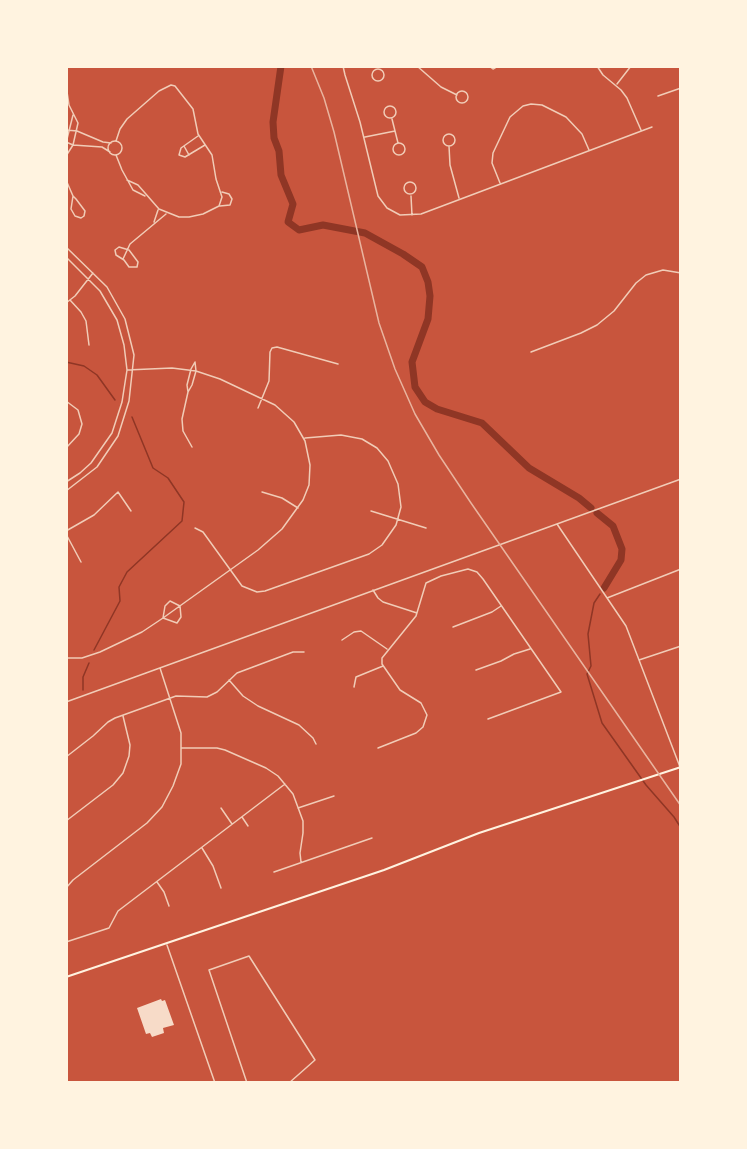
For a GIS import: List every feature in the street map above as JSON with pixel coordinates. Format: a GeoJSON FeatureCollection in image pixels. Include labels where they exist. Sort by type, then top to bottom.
{"type":"FeatureCollection","features":[{"type":"Feature","properties":{"kind":"main road"},"geometry":{"type":"LineString","coordinates":[[66,977],[384,870],[479,833],[680,767]]}},
{"type":"Feature","properties":{"kind":"street"},"geometry":{"type":"LineString","coordinates":[[344,66],[378,196],[393,212],[412,216],[652,127]]}},
{"type":"Feature","properties":{"kind":"street"},"geometry":{"type":"LineString","coordinates":[[417,66],[441,87],[457,95]]}},
{"type":"Feature","properties":{"kind":"street"},"geometry":{"type":"LineString","coordinates":[[489,66],[493,69],[498,66]]}},
{"type":"Feature","properties":{"kind":"street"},"geometry":{"type":"LineString","coordinates":[[597,66],[627,98],[641,131]]}},
{"type":"Feature","properties":{"kind":"street"},"geometry":{"type":"LineString","coordinates":[[616,85],[631,66]]}},
{"type":"Feature","properties":{"kind":"street"},"geometry":{"type":"LineString","coordinates":[[376,67],[384,73],[384,78],[380,81],[372,77],[372,72],[376,67]]}},
{"type":"Feature","properties":{"kind":"street"},"geometry":{"type":"LineString","coordinates":[[66,85],[73,114],[78,123],[73,145],[66,156]]}},
{"type":"Feature","properties":{"kind":"street"},"geometry":{"type":"LineString","coordinates":[[66,130],[78,131],[94,139],[111,143],[116,141],[127,119],[159,91],[171,85],[180,90],[193,109],[199,135],[212,155],[216,179],[222,192],[219,206]]}},
{"type":"Feature","properties":{"kind":"street"},"geometry":{"type":"LineString","coordinates":[[658,96],[681,88]]}},
{"type":"Feature","properties":{"kind":"street"},"geometry":{"type":"LineString","coordinates":[[465,92],[468,100],[460,103],[457,95],[465,92]]}},
{"type":"Feature","properties":{"kind":"street"},"geometry":{"type":"LineString","coordinates":[[500,184],[492,163],[493,153],[510,117],[522,106],[542,105],[566,117],[582,134],[589,151]]}},
{"type":"Feature","properties":{"kind":"street"},"geometry":{"type":"LineString","coordinates":[[389,106],[394,106],[396,110],[396,115],[392,118],[387,117],[384,113],[385,108],[389,106]]}},
{"type":"Feature","properties":{"kind":"street"},"geometry":{"type":"LineString","coordinates":[[73,114],[66,142],[73,145],[102,147],[116,155],[133,190],[147,197]]}},
{"type":"Feature","properties":{"kind":"street"},"geometry":{"type":"LineString","coordinates":[[392,118],[398,143],[405,148],[404,153],[400,156],[395,155],[393,151],[394,146],[398,143]]}},
{"type":"Feature","properties":{"kind":"street"},"geometry":{"type":"LineString","coordinates":[[364,138],[395,131]]}},
{"type":"Feature","properties":{"kind":"street"},"geometry":{"type":"LineString","coordinates":[[449,134],[453,135],[455,140],[450,146],[443,140],[449,134]]}},
{"type":"Feature","properties":{"kind":"street"},"geometry":{"type":"LineString","coordinates":[[199,135],[179,149],[179,155],[185,157],[205,145]]}},
{"type":"Feature","properties":{"kind":"street"},"geometry":{"type":"LineString","coordinates":[[116,141],[121,144],[122,149],[116,155]]}},
{"type":"Feature","properties":{"kind":"street"},"geometry":{"type":"LineString","coordinates":[[110,152],[108,147],[111,143]]}},
{"type":"Feature","properties":{"kind":"street"},"geometry":{"type":"LineString","coordinates":[[184,146],[189,155]]}},
{"type":"Feature","properties":{"kind":"street"},"geometry":{"type":"LineString","coordinates":[[450,146],[450,165],[460,200]]}},
{"type":"Feature","properties":{"kind":"street"},"geometry":{"type":"LineString","coordinates":[[66,180],[73,196],[85,211],[81,218],[75,216],[71,209],[73,196]]}},
{"type":"Feature","properties":{"kind":"street"},"geometry":{"type":"LineString","coordinates":[[127,180],[138,185],[159,209],[189,218],[219,206],[230,205],[232,199],[229,194],[222,192]]}},
{"type":"Feature","properties":{"kind":"street"},"geometry":{"type":"LineString","coordinates":[[411,195],[404,189],[410,182],[416,188],[411,195],[412,216]]}},
{"type":"Feature","properties":{"kind":"street"},"geometry":{"type":"LineString","coordinates":[[154,223],[159,209]]}},
{"type":"Feature","properties":{"kind":"street"},"geometry":{"type":"LineString","coordinates":[[123,259],[126,249],[167,213]]}},
{"type":"Feature","properties":{"kind":"street"},"geometry":{"type":"LineString","coordinates":[[66,247],[107,287],[125,319],[134,356],[126,413],[113,446],[97,467],[66,491]]}},
{"type":"Feature","properties":{"kind":"street"},"geometry":{"type":"LineString","coordinates":[[119,247],[126,249],[138,262],[137,267],[129,267],[123,259],[116,255],[115,250],[119,247]]}},
{"type":"Feature","properties":{"kind":"street"},"geometry":{"type":"LineString","coordinates":[[66,257],[100,291],[117,320],[124,345],[127,369],[119,412],[112,433],[91,463],[81,473],[66,482]]}},
{"type":"Feature","properties":{"kind":"street"},"geometry":{"type":"LineString","coordinates":[[531,352],[597,325],[614,311],[636,283],[646,275],[663,270],[681,273]]}},
{"type":"Feature","properties":{"kind":"street"},"geometry":{"type":"LineString","coordinates":[[66,303],[93,273]]}},
{"type":"Feature","properties":{"kind":"street"},"geometry":{"type":"LineString","coordinates":[[70,300],[86,321],[89,345]]}},
{"type":"Feature","properties":{"kind":"street"},"geometry":{"type":"LineString","coordinates":[[258,408],[269,381],[272,348],[277,347],[338,364]]}},
{"type":"Feature","properties":{"kind":"street"},"geometry":{"type":"LineString","coordinates":[[188,392],[190,369],[195,362],[196,371],[188,392],[182,423],[186,438],[192,447]]}},
{"type":"Feature","properties":{"kind":"street"},"geometry":{"type":"LineString","coordinates":[[66,658],[82,658],[100,652],[142,632],[258,550],[282,529],[298,508],[310,480],[310,465],[304,438],[288,416],[262,399],[220,379],[190,369],[127,369]]}},
{"type":"Feature","properties":{"kind":"street"},"geometry":{"type":"LineString","coordinates":[[66,400],[78,411],[82,424],[79,434],[66,448]]}},
{"type":"Feature","properties":{"kind":"street"},"geometry":{"type":"LineString","coordinates":[[195,528],[203,532],[238,581],[247,589],[256,592],[265,591],[373,551],[388,538],[398,520],[401,507],[398,484],[388,461],[377,448],[362,439],[347,435],[304,438]]}},
{"type":"Feature","properties":{"kind":"street"},"geometry":{"type":"LineString","coordinates":[[66,702],[681,479]]}},
{"type":"Feature","properties":{"kind":"street"},"geometry":{"type":"LineString","coordinates":[[81,562],[66,532],[94,515],[118,492],[131,511]]}},
{"type":"Feature","properties":{"kind":"street"},"geometry":{"type":"LineString","coordinates":[[262,492],[282,498],[298,508]]}},
{"type":"Feature","properties":{"kind":"street"},"geometry":{"type":"LineString","coordinates":[[371,511],[426,528]]}},
{"type":"Feature","properties":{"kind":"street"},"geometry":{"type":"LineString","coordinates":[[556,523],[626,627],[680,767]]}},
{"type":"Feature","properties":{"kind":"street"},"geometry":{"type":"LineString","coordinates":[[378,748],[416,733],[423,727],[427,715],[421,704],[400,690],[383,665],[382,658],[413,622],[426,583],[441,576],[469,569],[477,572],[561,692],[488,719]]}},
{"type":"Feature","properties":{"kind":"street"},"geometry":{"type":"LineString","coordinates":[[607,598],[681,569]]}},
{"type":"Feature","properties":{"kind":"street"},"geometry":{"type":"LineString","coordinates":[[373,589],[383,602],[417,614]]}},
{"type":"Feature","properties":{"kind":"street"},"geometry":{"type":"LineString","coordinates":[[163,618],[167,603],[170,601],[180,606]]}},
{"type":"Feature","properties":{"kind":"street"},"geometry":{"type":"LineString","coordinates":[[163,618],[177,623],[180,621],[180,606]]}},
{"type":"Feature","properties":{"kind":"street"},"geometry":{"type":"LineString","coordinates":[[453,627],[502,606]]}},
{"type":"Feature","properties":{"kind":"street"},"geometry":{"type":"LineString","coordinates":[[342,640],[361,630],[388,649]]}},
{"type":"Feature","properties":{"kind":"street"},"geometry":{"type":"LineString","coordinates":[[639,660],[681,646]]}},
{"type":"Feature","properties":{"kind":"street"},"geometry":{"type":"LineString","coordinates":[[476,670],[501,662],[531,648]]}},
{"type":"Feature","properties":{"kind":"street"},"geometry":{"type":"LineString","coordinates":[[66,757],[108,722],[123,715],[171,698],[207,697],[217,692],[237,673],[293,652],[304,652]]}},
{"type":"Feature","properties":{"kind":"street"},"geometry":{"type":"LineString","coordinates":[[354,687],[356,677],[383,665]]}},
{"type":"Feature","properties":{"kind":"street"},"geometry":{"type":"LineString","coordinates":[[66,888],[73,880],[155,816],[174,786],[181,764],[180,726],[159,668]]}},
{"type":"Feature","properties":{"kind":"street"},"geometry":{"type":"LineString","coordinates":[[229,679],[243,696],[258,706],[299,725],[316,744]]}},
{"type":"Feature","properties":{"kind":"street"},"geometry":{"type":"LineString","coordinates":[[66,821],[113,785],[123,773],[130,745],[123,715]]}},
{"type":"Feature","properties":{"kind":"street"},"geometry":{"type":"LineString","coordinates":[[181,748],[225,750],[271,771],[285,784],[298,808],[304,827],[301,862]]}},
{"type":"Feature","properties":{"kind":"street"},"geometry":{"type":"LineString","coordinates":[[66,942],[109,928],[118,911],[285,784]]}},
{"type":"Feature","properties":{"kind":"street"},"geometry":{"type":"LineString","coordinates":[[298,808],[334,796]]}},
{"type":"Feature","properties":{"kind":"street"},"geometry":{"type":"LineString","coordinates":[[221,808],[232,824]]}},
{"type":"Feature","properties":{"kind":"street"},"geometry":{"type":"LineString","coordinates":[[242,817],[248,826]]}},
{"type":"Feature","properties":{"kind":"street"},"geometry":{"type":"LineString","coordinates":[[274,872],[372,838]]}},
{"type":"Feature","properties":{"kind":"street"},"geometry":{"type":"LineString","coordinates":[[201,847],[213,866],[221,888]]}},
{"type":"Feature","properties":{"kind":"street"},"geometry":{"type":"LineString","coordinates":[[157,881],[169,906]]}},
{"type":"Feature","properties":{"kind":"street"},"geometry":{"type":"LineString","coordinates":[[166,943],[215,1083]]}},
{"type":"Feature","properties":{"kind":"street"},"geometry":{"type":"LineString","coordinates":[[247,1083],[209,970],[249,956],[315,1060],[289,1083]]}},
{"type":"Feature","properties":{"kind":"building"},"geometry":{"type":"Polygon","coordinates":[[[161,999],[165,1000],[174,1025],[163,1028],[164,1033],[152,1037],[150,1033],[146,1034],[137,1008],[161,999]]]}},
{"type":"Feature","properties":{"kind":"waterway"},"geometry":{"type":"LineString","coordinates":[[281,66],[273,122],[281,175],[293,204],[288,222],[299,230],[323,225],[365,233],[422,267],[430,296],[428,319],[412,362],[415,387],[425,402],[437,409],[482,423],[529,468],[579,498],[591,508]]}},
{"type":"Feature","properties":{"kind":"waterway"},"geometry":{"type":"LineString","coordinates":[[66,362],[84,366],[97,375],[115,400]]}},
{"type":"Feature","properties":{"kind":"waterway"},"geometry":{"type":"LineString","coordinates":[[94,650],[120,601],[119,587],[127,572],[182,521],[184,502],[168,478],[153,468],[132,417]]}},
{"type":"Feature","properties":{"kind":"waterway"},"geometry":{"type":"LineString","coordinates":[[597,513],[613,526],[622,549],[621,560],[604,588]]}},
{"type":"Feature","properties":{"kind":"waterway"},"geometry":{"type":"LineString","coordinates":[[600,594],[594,603],[588,634],[591,666],[587,674],[602,723],[646,785],[681,828]]}},
{"type":"Feature","properties":{"kind":"waterway"},"geometry":{"type":"LineString","coordinates":[[83,690],[83,677],[89,663]]}},
{"type":"Feature","properties":{"kind":"railway"},"geometry":{"type":"LineString","coordinates":[[311,66],[334,132],[379,323],[395,369],[415,414],[471,503],[681,806]]}}]}
